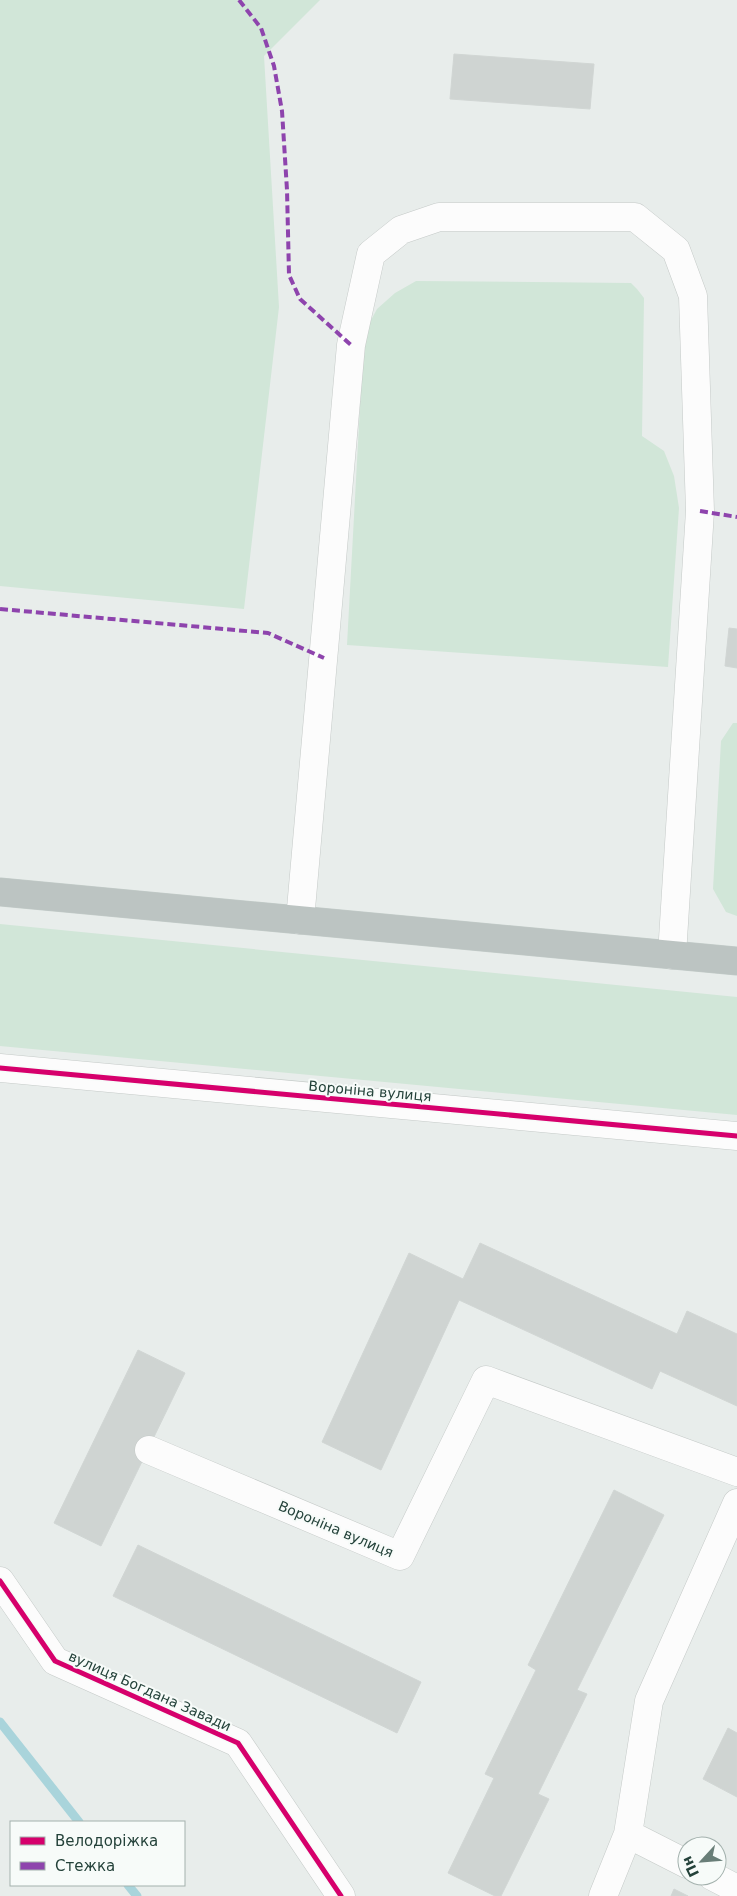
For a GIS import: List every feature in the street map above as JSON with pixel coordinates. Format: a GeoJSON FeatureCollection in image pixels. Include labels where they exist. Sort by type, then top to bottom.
{"type":"FeatureCollection","features":[{"type":"Feature","properties":{"kind":"highway"},"geometry":{"type":"LineString","coordinates":[[0,892],[737,961]]}},
{"type":"Feature","properties":{"kind":"street"},"geometry":{"type":"LineString","coordinates":[[300,920],[351,345],[371,254],[401,230],[439,217],[635,218],[676,250],[694,296],[700,511],[672,955]]}},
{"type":"Feature","properties":{"kind":"street","name":"Вороніна вулиця"},"geometry":{"type":"LineString","coordinates":[[0,1068],[737,1136]]}},
{"type":"Feature","properties":{"kind":"street","name":"Вороніна вулиця"},"geometry":{"type":"LineString","coordinates":[[149,1450],[400,1556],[486,1380],[737,1472]]}},
{"type":"Feature","properties":{"kind":"street"},"geometry":{"type":"LineString","coordinates":[[603,1896],[628,1834],[648,1702],[737,1503]]}},
{"type":"Feature","properties":{"kind":"street","name":"вулиця Богдана Завади"},"geometry":{"type":"LineString","coordinates":[[0,1581],[56,1661],[238,1742],[341,1896]]}},
{"type":"Feature","properties":{"kind":"street"},"geometry":{"type":"LineString","coordinates":[[628,1834],[677,1859]]}},
{"type":"Feature","properties":{"kind":"green space"},"geometry":{"type":"Polygon","coordinates":[[[0,0],[320,0],[264,56],[279,307],[244,609],[0,586],[0,0]]]}},
{"type":"Feature","properties":{"kind":"green space"},"geometry":{"type":"Polygon","coordinates":[[[416,281],[631,283],[644,298],[642,436],[664,451],[674,476],[679,508],[668,667],[347,645],[364,333],[377,309],[395,293],[416,281]]]}},
{"type":"Feature","properties":{"kind":"green space"},"geometry":{"type":"Polygon","coordinates":[[[733,723],[737,723],[737,916],[726,912],[713,889],[721,741],[733,723]]]}},
{"type":"Feature","properties":{"kind":"green space"},"geometry":{"type":"Polygon","coordinates":[[[0,924],[737,997],[737,1115],[0,1046],[0,924]]]}},
{"type":"Feature","properties":{"kind":"building"},"geometry":{"type":"Polygon","coordinates":[[[454,54],[594,64],[590,109],[450,99],[454,54]]]}},
{"type":"Feature","properties":{"kind":"building"},"geometry":{"type":"Polygon","coordinates":[[[729,628],[737,629],[737,668],[725,666],[729,628]]]}},
{"type":"Feature","properties":{"kind":"building"},"geometry":{"type":"Polygon","coordinates":[[[480,1243],[677,1334],[687,1311],[737,1334],[737,1406],[660,1371],[652,1389],[459,1300],[381,1470],[322,1442],[409,1253],[463,1279],[480,1243]]]}},
{"type":"Feature","properties":{"kind":"building"},"geometry":{"type":"Polygon","coordinates":[[[138,1350],[185,1373],[101,1546],[54,1523],[138,1350]]]}},
{"type":"Feature","properties":{"kind":"building"},"geometry":{"type":"Polygon","coordinates":[[[614,1490],[664,1515],[577,1690],[587,1694],[538,1794],[549,1799],[501,1896],[495,1896],[448,1873],[494,1778],[485,1774],[536,1670],[528,1665],[614,1490]]]}},
{"type":"Feature","properties":{"kind":"building"},"geometry":{"type":"Polygon","coordinates":[[[138,1545],[421,1682],[397,1733],[113,1596],[138,1545]]]}},
{"type":"Feature","properties":{"kind":"building"},"geometry":{"type":"Polygon","coordinates":[[[728,1728],[737,1733],[737,1797],[703,1779],[728,1728]]]}},
{"type":"Feature","properties":{"kind":"building"},"geometry":{"type":"Polygon","coordinates":[[[674,1889],[688,1896],[671,1896],[674,1889]]]}},
{"type":"Feature","properties":{"kind":"waterway"},"geometry":{"type":"LineString","coordinates":[[0,1722],[78,1821]]}},
{"type":"Feature","properties":{"kind":"waterway"},"geometry":{"type":"LineString","coordinates":[[129,1886],[137,1896]]}},
{"type":"Feature","properties":{"kind":"marked path"},"geometry":{"type":"LineString","coordinates":[[239,0],[261,28],[274,66],[282,111],[287,190],[289,275],[300,299],[351,345]]}},
{"type":"Feature","properties":{"kind":"marked path"},"geometry":{"type":"LineString","coordinates":[[700,511],[737,517]]}},
{"type":"Feature","properties":{"kind":"marked path"},"geometry":{"type":"LineString","coordinates":[[0,609],[268,633],[324,658]]}},
{"type":"Feature","properties":{"kind":"cycle path"},"geometry":{"type":"LineString","coordinates":[[0,1068],[737,1136]]}},
{"type":"Feature","properties":{"kind":"cycle path"},"geometry":{"type":"LineString","coordinates":[[0,1581],[55,1661],[238,1743],[341,1896]]}}]}
